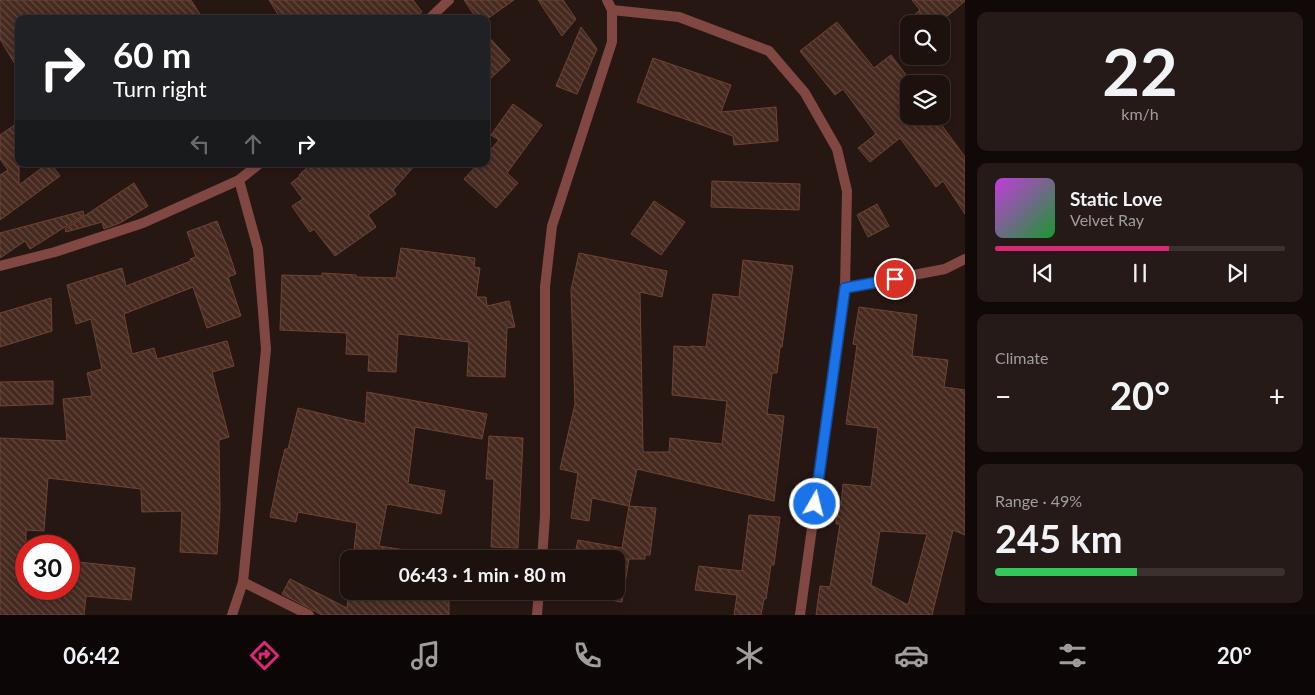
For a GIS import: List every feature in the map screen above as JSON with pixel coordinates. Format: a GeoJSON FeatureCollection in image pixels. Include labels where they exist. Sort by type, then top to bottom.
{"type":"FeatureCollection","features":[{"type":"Feature","properties":{"kind":"street"},"geometry":{"type":"LineString","coordinates":[[433,15],[449,0]]}},
{"type":"Feature","properties":{"kind":"street"},"geometry":{"type":"LineString","coordinates":[[543,550],[545,516],[545,287],[552,226],[612,42],[612,10],[607,0]]}},
{"type":"Feature","properties":{"kind":"street"},"geometry":{"type":"LineString","coordinates":[[612,10],[678,17],[769,51],[805,94],[836,149],[846,191],[845,288],[800,615]]}},
{"type":"Feature","properties":{"kind":"street"},"geometry":{"type":"LineString","coordinates":[[0,266],[55,252],[143,223],[239,180],[255,167]]}},
{"type":"Feature","properties":{"kind":"street"},"geometry":{"type":"LineString","coordinates":[[232,615],[243,582],[266,349],[258,249],[239,180]]}},
{"type":"Feature","properties":{"kind":"street"},"geometry":{"type":"LineString","coordinates":[[845,288],[945,269],[965,259]]}},
{"type":"Feature","properties":{"kind":"street"},"geometry":{"type":"LineString","coordinates":[[243,582],[309,615]]}},
{"type":"Feature","properties":{"kind":"street"},"geometry":{"type":"LineString","coordinates":[[537,615],[538,600]]}},
{"type":"Feature","properties":{"kind":"building"},"geometry":{"type":"Polygon","coordinates":[[[0,0],[191,0],[200,15],[15,15],[15,64],[0,39],[0,0]]]}},
{"type":"Feature","properties":{"kind":"building"},"geometry":{"type":"Polygon","coordinates":[[[269,0],[413,0],[422,12],[417,15],[278,15],[269,0]]]}},
{"type":"Feature","properties":{"kind":"building"},"geometry":{"type":"Polygon","coordinates":[[[464,0],[514,0],[490,17],[490,15],[474,15],[464,0]]]}},
{"type":"Feature","properties":{"kind":"building"},"geometry":{"type":"Polygon","coordinates":[[[538,0],[563,0],[576,19],[562,36],[538,0]]]}},
{"type":"Feature","properties":{"kind":"building"},"geometry":{"type":"Polygon","coordinates":[[[912,0],[965,0],[949,15],[914,15],[920,10],[912,0]]]}},
{"type":"Feature","properties":{"kind":"building"},"geometry":{"type":"Polygon","coordinates":[[[837,22],[874,68],[891,55],[906,75],[900,75],[900,125],[942,125],[965,157],[965,214],[943,181],[936,187],[900,138],[870,162],[858,148],[876,134],[843,89],[835,95],[800,51],[837,22]]]}},
{"type":"Feature","properties":{"kind":"building"},"geometry":{"type":"Polygon","coordinates":[[[581,27],[597,49],[577,94],[556,86],[581,27]]]}},
{"type":"Feature","properties":{"kind":"building"},"geometry":{"type":"Polygon","coordinates":[[[490,38],[510,60],[490,79],[490,38]]]}},
{"type":"Feature","properties":{"kind":"building"},"geometry":{"type":"Polygon","coordinates":[[[653,58],[731,85],[721,112],[776,107],[778,141],[734,145],[733,136],[637,102],[653,58]]]}},
{"type":"Feature","properties":{"kind":"building"},"geometry":{"type":"Polygon","coordinates":[[[513,104],[542,125],[507,173],[518,183],[496,208],[464,179],[475,167],[490,167],[490,150],[499,140],[491,135],[513,104]]]}},
{"type":"Feature","properties":{"kind":"building"},"geometry":{"type":"Polygon","coordinates":[[[15,125],[15,167],[19,167],[19,185],[43,167],[53,167],[60,176],[0,220],[0,175],[8,170],[0,159],[0,135],[15,125]]]}},
{"type":"Feature","properties":{"kind":"building"},"geometry":{"type":"Polygon","coordinates":[[[308,167],[413,167],[393,190],[396,194],[368,215],[376,227],[335,256],[314,229],[310,232],[292,206],[303,199],[291,183],[308,167]]]}},
{"type":"Feature","properties":{"kind":"building"},"geometry":{"type":"Polygon","coordinates":[[[712,181],[800,184],[799,210],[711,207],[712,181]]]}},
{"type":"Feature","properties":{"kind":"building"},"geometry":{"type":"Polygon","coordinates":[[[134,183],[148,206],[120,223],[104,229],[102,222],[66,232],[65,229],[134,183]]]}},
{"type":"Feature","properties":{"kind":"building"},"geometry":{"type":"Polygon","coordinates":[[[654,201],[685,222],[661,255],[631,234],[654,201]]]}},
{"type":"Feature","properties":{"kind":"building"},"geometry":{"type":"Polygon","coordinates":[[[877,204],[889,226],[868,237],[857,215],[877,204]]]}},
{"type":"Feature","properties":{"kind":"building"},"geometry":{"type":"Polygon","coordinates":[[[83,211],[84,215],[30,249],[25,241],[0,258],[0,233],[83,211]]]}},
{"type":"Feature","properties":{"kind":"building"},"geometry":{"type":"Polygon","coordinates":[[[217,221],[236,274],[228,277],[241,316],[207,328],[193,287],[124,314],[132,354],[154,348],[157,359],[227,341],[234,366],[212,372],[229,437],[219,440],[220,510],[217,554],[180,552],[182,511],[142,512],[141,489],[48,478],[44,531],[26,530],[26,535],[15,535],[15,600],[80,600],[80,562],[135,568],[131,600],[86,596],[84,615],[0,615],[0,438],[67,441],[63,399],[92,396],[87,373],[102,369],[91,319],[76,324],[67,285],[122,268],[126,286],[191,261],[190,259],[196,257],[187,232],[217,221]]]}},
{"type":"Feature","properties":{"kind":"building"},"geometry":{"type":"Polygon","coordinates":[[[401,248],[475,258],[474,267],[480,268],[476,297],[486,297],[487,306],[509,301],[515,327],[507,328],[505,377],[467,376],[469,342],[398,334],[396,372],[368,371],[369,355],[346,354],[347,333],[280,330],[282,275],[322,276],[322,273],[356,275],[356,277],[396,278],[401,248]]]}},
{"type":"Feature","properties":{"kind":"building"},"geometry":{"type":"Polygon","coordinates":[[[579,253],[667,271],[662,297],[640,292],[643,452],[669,452],[670,438],[722,444],[727,401],[672,395],[674,346],[706,347],[713,294],[739,297],[743,260],[793,266],[782,347],[780,347],[777,373],[772,373],[767,414],[784,416],[774,501],[637,469],[629,506],[592,498],[589,521],[571,518],[578,473],[560,469],[575,404],[571,290],[579,253]]]}},
{"type":"Feature","properties":{"kind":"building"},"geometry":{"type":"Polygon","coordinates":[[[51,298],[52,331],[0,347],[0,313],[51,298]]]}},
{"type":"Feature","properties":{"kind":"building"},"geometry":{"type":"Polygon","coordinates":[[[859,307],[917,315],[912,356],[948,360],[944,387],[965,390],[965,535],[953,530],[932,615],[816,615],[820,586],[830,587],[840,524],[836,524],[836,505],[841,505],[843,484],[871,487],[878,428],[846,424],[857,345],[853,344],[859,307]],[[880,531],[871,585],[908,605],[927,534],[880,531]]]}},
{"type":"Feature","properties":{"kind":"building"},"geometry":{"type":"Polygon","coordinates":[[[53,381],[53,404],[0,406],[0,382],[53,381]]]}},
{"type":"Feature","properties":{"kind":"building"},"geometry":{"type":"Polygon","coordinates":[[[367,392],[487,414],[482,439],[415,427],[408,484],[445,491],[441,514],[387,504],[379,546],[405,550],[354,550],[357,523],[298,512],[296,522],[270,517],[285,449],[288,449],[298,408],[365,424],[367,392]]]}},
{"type":"Feature","properties":{"kind":"building"},"geometry":{"type":"Polygon","coordinates":[[[489,436],[523,438],[518,548],[491,547],[494,479],[486,479],[489,436]]]}},
{"type":"Feature","properties":{"kind":"building"},"geometry":{"type":"Polygon","coordinates":[[[629,506],[656,508],[650,555],[645,555],[645,559],[629,559],[625,584],[625,550],[576,550],[578,540],[622,548],[629,506]]]}},
{"type":"Feature","properties":{"kind":"building"},"geometry":{"type":"Polygon","coordinates":[[[749,515],[780,517],[774,565],[771,565],[766,599],[764,599],[761,615],[734,615],[737,595],[695,590],[699,566],[742,571],[749,515]]]}},
{"type":"Feature","properties":{"kind":"building"},"geometry":{"type":"Polygon","coordinates":[[[290,579],[347,608],[348,600],[449,600],[449,615],[322,615],[282,594],[290,579]]]}},
{"type":"Feature","properties":{"kind":"route"},"geometry":{"type":"LineString","coordinates":[[815,504],[845,288],[895,279]]}}]}
